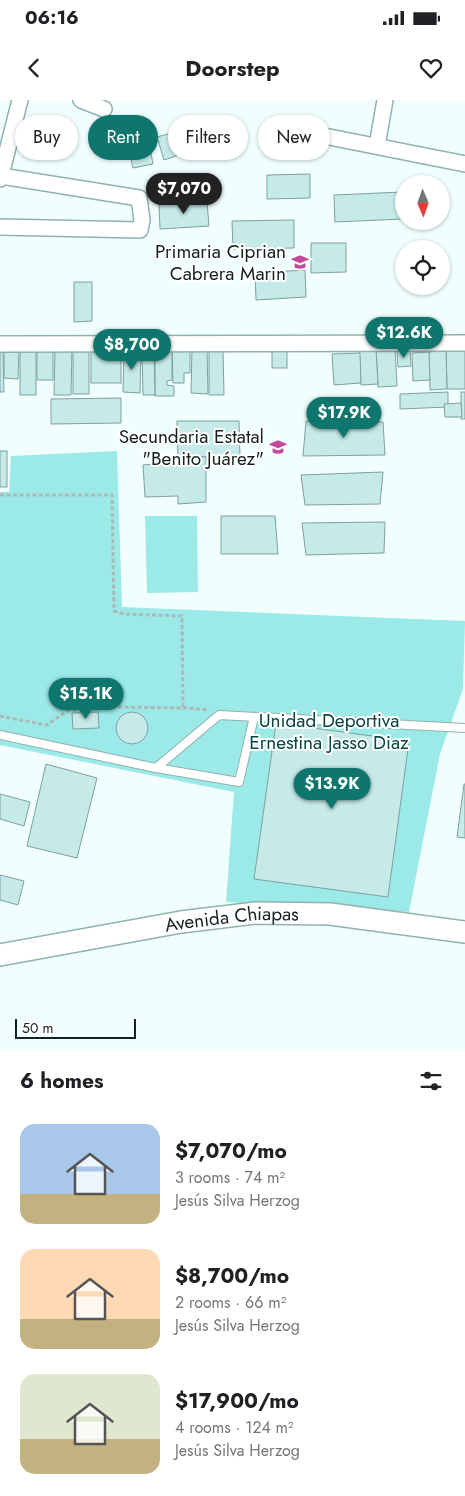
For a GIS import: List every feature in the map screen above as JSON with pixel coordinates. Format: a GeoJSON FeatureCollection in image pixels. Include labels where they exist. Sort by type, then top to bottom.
{"type":"FeatureCollection","features":[{"type":"Feature","properties":{"kind":"main road","name":"Avenida Chiapas"},"geometry":{"type":"LineString","coordinates":[[0,955],[181,922],[256,913],[330,914],[465,932]]}},
{"type":"Feature","properties":{"kind":"street"},"geometry":{"type":"LineString","coordinates":[[0,228],[140,230],[142,220],[139,198],[0,178],[20,100]]}},
{"type":"Feature","properties":{"kind":"street"},"geometry":{"type":"LineString","coordinates":[[82,100],[104,109]]}},
{"type":"Feature","properties":{"kind":"street"},"geometry":{"type":"LineString","coordinates":[[378,146],[385,100]]}},
{"type":"Feature","properties":{"kind":"street"},"geometry":{"type":"LineString","coordinates":[[330,137],[465,164]]}},
{"type":"Feature","properties":{"kind":"street"},"geometry":{"type":"LineString","coordinates":[[0,344],[465,343]]}},
{"type":"Feature","properties":{"kind":"lane"},"geometry":{"type":"LineString","coordinates":[[156,768],[219,716],[465,728]]}},
{"type":"Feature","properties":{"kind":"lane"},"geometry":{"type":"LineString","coordinates":[[0,734],[156,768],[239,782],[254,718]]}},
{"type":"Feature","properties":{"kind":"path"},"geometry":{"type":"LineString","coordinates":[[0,495],[112,495],[114,611],[124,614],[182,616],[182,708]]}},
{"type":"Feature","properties":{"kind":"green space","name":"Unidad Deportiva Ernestina Jasso Diaz"},"geometry":{"type":"Polygon","coordinates":[[[117,451],[122,607],[465,621],[463,689],[440,754],[409,912],[226,902],[234,792],[0,745],[0,492],[9,492],[11,456],[117,451]]]}},
{"type":"Feature","properties":{"kind":"green space"},"geometry":{"type":"Polygon","coordinates":[[[145,516],[197,516],[198,592],[147,593],[145,516]]]}},
{"type":"Feature","properties":{"kind":"building"},"geometry":{"type":"Polygon","coordinates":[[[168,134],[168,159],[164,160],[158,137],[168,134]]]}},
{"type":"Feature","properties":{"kind":"building"},"geometry":{"type":"Polygon","coordinates":[[[131,160],[152,160],[153,164],[133,168],[131,160]]]}},
{"type":"Feature","properties":{"kind":"building"},"geometry":{"type":"Polygon","coordinates":[[[310,174],[310,198],[267,199],[267,175],[310,174]]]}},
{"type":"Feature","properties":{"kind":"building"},"geometry":{"type":"Polygon","coordinates":[[[395,192],[395,219],[335,222],[334,195],[395,192]]]}},
{"type":"Feature","properties":{"kind":"building"},"geometry":{"type":"Polygon","coordinates":[[[207,201],[209,226],[160,229],[159,204],[207,201]]]}},
{"type":"Feature","properties":{"kind":"building"},"geometry":{"type":"Polygon","coordinates":[[[294,220],[294,248],[233,249],[232,221],[294,220]]]}},
{"type":"Feature","properties":{"kind":"building"},"geometry":{"type":"Polygon","coordinates":[[[311,243],[346,243],[346,272],[311,273],[311,243]]]}},
{"type":"Feature","properties":{"kind":"building"},"geometry":{"type":"Polygon","coordinates":[[[305,270],[306,297],[256,300],[255,273],[305,270]]]}},
{"type":"Feature","properties":{"kind":"building"},"geometry":{"type":"Polygon","coordinates":[[[74,282],[92,282],[92,321],[74,322],[74,282]]]}},
{"type":"Feature","properties":{"kind":"building"},"geometry":{"type":"Polygon","coordinates":[[[172,348],[190,348],[190,373],[184,373],[184,383],[173,383],[172,348]]]}},
{"type":"Feature","properties":{"kind":"building"},"geometry":{"type":"Polygon","coordinates":[[[395,348],[397,386],[378,387],[376,349],[395,348]]]}},
{"type":"Feature","properties":{"kind":"building"},"geometry":{"type":"Polygon","coordinates":[[[55,349],[72,349],[71,395],[54,395],[55,349]]]}},
{"type":"Feature","properties":{"kind":"building"},"geometry":{"type":"Polygon","coordinates":[[[124,349],[141,349],[140,393],[123,392],[124,349]]]}},
{"type":"Feature","properties":{"kind":"building"},"geometry":{"type":"Polygon","coordinates":[[[155,349],[172,349],[172,380],[167,381],[167,385],[174,386],[174,396],[155,396],[155,349]]]}},
{"type":"Feature","properties":{"kind":"building"},"geometry":{"type":"Polygon","coordinates":[[[192,349],[207,349],[208,394],[191,393],[192,349]]]}},
{"type":"Feature","properties":{"kind":"building"},"geometry":{"type":"Polygon","coordinates":[[[359,349],[376,349],[378,384],[361,385],[359,349]]]}},
{"type":"Feature","properties":{"kind":"building"},"geometry":{"type":"Polygon","coordinates":[[[4,350],[19,350],[18,379],[4,378],[4,350]]]}},
{"type":"Feature","properties":{"kind":"building"},"geometry":{"type":"Polygon","coordinates":[[[20,350],[36,350],[36,395],[20,395],[20,350]]]}},
{"type":"Feature","properties":{"kind":"building"},"geometry":{"type":"Polygon","coordinates":[[[37,350],[53,350],[53,380],[37,380],[37,350]]]}},
{"type":"Feature","properties":{"kind":"building"},"geometry":{"type":"Polygon","coordinates":[[[73,350],[89,350],[89,394],[73,394],[73,350]]]}},
{"type":"Feature","properties":{"kind":"building"},"geometry":{"type":"Polygon","coordinates":[[[91,350],[121,350],[121,383],[91,383],[91,350]]]}},
{"type":"Feature","properties":{"kind":"building"},"geometry":{"type":"Polygon","coordinates":[[[209,350],[223,350],[224,395],[209,395],[209,350]]]}},
{"type":"Feature","properties":{"kind":"building"},"geometry":{"type":"Polygon","coordinates":[[[272,350],[287,350],[287,368],[272,368],[272,350]]]}},
{"type":"Feature","properties":{"kind":"building"},"geometry":{"type":"Polygon","coordinates":[[[410,350],[411,366],[398,367],[397,351],[410,350]]]}},
{"type":"Feature","properties":{"kind":"building"},"geometry":{"type":"Polygon","coordinates":[[[446,350],[465,350],[465,389],[447,389],[446,350]]]}},
{"type":"Feature","properties":{"kind":"building"},"geometry":{"type":"Polygon","coordinates":[[[446,350],[447,389],[430,390],[429,352],[446,350]]]}},
{"type":"Feature","properties":{"kind":"building"},"geometry":{"type":"Polygon","coordinates":[[[0,351],[3,351],[4,392],[0,392],[0,351]]]}},
{"type":"Feature","properties":{"kind":"building"},"geometry":{"type":"Polygon","coordinates":[[[142,351],[154,351],[155,395],[143,395],[142,351]]]}},
{"type":"Feature","properties":{"kind":"building"},"geometry":{"type":"Polygon","coordinates":[[[429,352],[430,380],[413,381],[412,353],[429,352]]]}},
{"type":"Feature","properties":{"kind":"building"},"geometry":{"type":"Polygon","coordinates":[[[360,353],[361,383],[334,385],[332,354],[360,353]]]}},
{"type":"Feature","properties":{"kind":"building"},"geometry":{"type":"Polygon","coordinates":[[[448,392],[448,407],[400,409],[400,394],[448,392]]]}},
{"type":"Feature","properties":{"kind":"building"},"geometry":{"type":"Polygon","coordinates":[[[461,392],[465,392],[465,419],[461,419],[461,392]]]}},
{"type":"Feature","properties":{"kind":"building"},"geometry":{"type":"Polygon","coordinates":[[[121,398],[121,423],[51,424],[51,399],[121,398]]]}},
{"type":"Feature","properties":{"kind":"building"},"geometry":{"type":"Polygon","coordinates":[[[461,403],[462,417],[445,417],[444,404],[461,403]]]}},
{"type":"Feature","properties":{"kind":"building"},"geometry":{"type":"Polygon","coordinates":[[[177,421],[239,421],[240,457],[178,457],[177,421]]]}},
{"type":"Feature","properties":{"kind":"building"},"geometry":{"type":"Polygon","coordinates":[[[306,421],[383,422],[385,455],[303,456],[306,421]]]}},
{"type":"Feature","properties":{"kind":"building"},"geometry":{"type":"Polygon","coordinates":[[[0,451],[7,451],[7,487],[0,487],[0,451]]]}},
{"type":"Feature","properties":{"kind":"building"},"geometry":{"type":"Polygon","coordinates":[[[178,457],[206,457],[206,502],[178,504],[178,496],[145,497],[143,465],[175,462],[178,457]]]}},
{"type":"Feature","properties":{"kind":"building"},"geometry":{"type":"Polygon","coordinates":[[[383,472],[380,504],[305,505],[301,475],[383,472]]]}},
{"type":"Feature","properties":{"kind":"building"},"geometry":{"type":"Polygon","coordinates":[[[221,516],[275,516],[278,554],[221,554],[221,516]]]}},
{"type":"Feature","properties":{"kind":"building"},"geometry":{"type":"Polygon","coordinates":[[[385,522],[384,553],[306,555],[302,523],[385,522]]]}},
{"type":"Feature","properties":{"kind":"building"},"geometry":{"type":"Polygon","coordinates":[[[98,712],[99,728],[73,729],[72,713],[98,712]]]}},
{"type":"Feature","properties":{"kind":"building"},"geometry":{"type":"Polygon","coordinates":[[[132,712],[143,717],[148,728],[143,739],[132,744],[121,739],[116,728],[121,717],[132,712]]]}},
{"type":"Feature","properties":{"kind":"building"},"geometry":{"type":"Polygon","coordinates":[[[276,723],[409,741],[388,897],[254,879],[276,723]]]}},
{"type":"Feature","properties":{"kind":"building"},"geometry":{"type":"Polygon","coordinates":[[[46,764],[97,778],[77,858],[27,846],[46,764]]]}},
{"type":"Feature","properties":{"kind":"building"},"geometry":{"type":"Polygon","coordinates":[[[465,784],[465,838],[457,837],[465,784]]]}},
{"type":"Feature","properties":{"kind":"building"},"geometry":{"type":"Polygon","coordinates":[[[0,794],[30,802],[24,826],[0,819],[0,794]]]}},
{"type":"Feature","properties":{"kind":"building"},"geometry":{"type":"Polygon","coordinates":[[[0,875],[24,881],[18,905],[0,900],[0,875]]]}},
{"type":"Feature","properties":{"kind":"place","name":"Primaria Ciprian Cabrera Marin"},"geometry":{"type":"Point","coordinates":[300,262]}},
{"type":"Feature","properties":{"kind":"place","name":"Secundaria Estatal \"Benito Juárez\""},"geometry":{"type":"Point","coordinates":[278,447]}}]}
